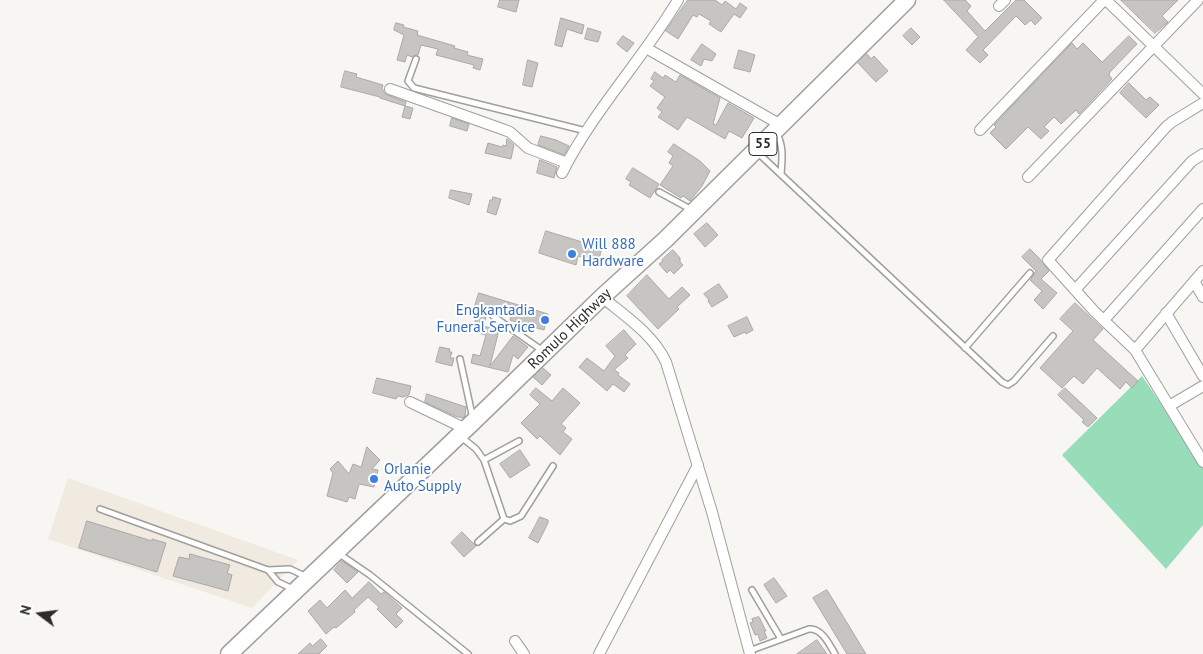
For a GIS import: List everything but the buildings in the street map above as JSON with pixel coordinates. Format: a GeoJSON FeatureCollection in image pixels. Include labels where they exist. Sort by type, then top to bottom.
{"type":"FeatureCollection","features":[{"type":"Feature","properties":{"kind":"highway","name":"Romulo Highway"},"geometry":{"type":"LineString","coordinates":[[238,651],[295,590],[466,429],[602,297],[695,211],[907,0]]}},
{"type":"Feature","properties":{"kind":"street"},"geometry":{"type":"LineString","coordinates":[[562,173],[587,131],[678,0]]}},
{"type":"Feature","properties":{"kind":"street"},"geometry":{"type":"LineString","coordinates":[[980,130],[1105,0],[1203,94]]}},
{"type":"Feature","properties":{"kind":"street"},"geometry":{"type":"LineString","coordinates":[[1028,178],[1198,0]]}},
{"type":"Feature","properties":{"kind":"street"},"geometry":{"type":"LineString","coordinates":[[646,48],[778,128]]}},
{"type":"Feature","properties":{"kind":"street"},"geometry":{"type":"LineString","coordinates":[[390,89],[510,132],[528,148],[567,163]]}},
{"type":"Feature","properties":{"kind":"street"},"geometry":{"type":"LineString","coordinates":[[1203,103],[1172,122],[1166,128],[1048,260],[1135,350],[1203,462]]}},
{"type":"Feature","properties":{"kind":"street"},"geometry":{"type":"LineString","coordinates":[[1075,290],[1192,161],[1203,154]]}},
{"type":"Feature","properties":{"kind":"street"},"geometry":{"type":"LineString","coordinates":[[1104,320],[1203,209]]}},
{"type":"Feature","properties":{"kind":"street"},"geometry":{"type":"LineString","coordinates":[[1135,350],[1203,271]]}},
{"type":"Feature","properties":{"kind":"street"},"geometry":{"type":"LineString","coordinates":[[1194,281],[1203,297]]}},
{"type":"Feature","properties":{"kind":"street"},"geometry":{"type":"LineString","coordinates":[[602,297],[649,337],[660,349],[675,390],[712,512],[749,653]]}},
{"type":"Feature","properties":{"kind":"street"},"geometry":{"type":"LineString","coordinates":[[1166,313],[1203,376]]}},
{"type":"Feature","properties":{"kind":"street"},"geometry":{"type":"LineString","coordinates":[[1169,406],[1203,386]]}},
{"type":"Feature","properties":{"kind":"street"},"geometry":{"type":"LineString","coordinates":[[410,402],[466,429]]}},
{"type":"Feature","properties":{"kind":"street"},"geometry":{"type":"LineString","coordinates":[[599,654],[698,465]]}},
{"type":"Feature","properties":{"kind":"street"},"geometry":{"type":"LineString","coordinates":[[515,641],[524,654]]}},
{"type":"Feature","properties":{"kind":"lane"},"geometry":{"type":"LineString","coordinates":[[416,59],[408,81],[414,88],[587,131]]}},
{"type":"Feature","properties":{"kind":"lane"},"geometry":{"type":"LineString","coordinates":[[778,128],[782,147],[780,174]]}},
{"type":"Feature","properties":{"kind":"lane"},"geometry":{"type":"LineString","coordinates":[[756,152],[1002,382],[1008,385],[1053,336]]}},
{"type":"Feature","properties":{"kind":"lane"},"geometry":{"type":"LineString","coordinates":[[659,192],[695,211]]}},
{"type":"Feature","properties":{"kind":"lane"},"geometry":{"type":"LineString","coordinates":[[965,348],[1030,273]]}},
{"type":"Feature","properties":{"kind":"lane"},"geometry":{"type":"LineString","coordinates":[[493,316],[545,352]]}},
{"type":"Feature","properties":{"kind":"lane"},"geometry":{"type":"LineString","coordinates":[[460,359],[466,429],[484,460],[504,519]]}},
{"type":"Feature","properties":{"kind":"lane"},"geometry":{"type":"LineString","coordinates":[[484,460],[519,442]]}},
{"type":"Feature","properties":{"kind":"lane"},"geometry":{"type":"LineString","coordinates":[[504,519],[510,521],[521,516],[553,466]]}},
{"type":"Feature","properties":{"kind":"lane"},"geometry":{"type":"LineString","coordinates":[[100,509],[268,570],[290,569],[308,578]]}},
{"type":"Feature","properties":{"kind":"lane"},"geometry":{"type":"LineString","coordinates":[[478,542],[504,519]]}},
{"type":"Feature","properties":{"kind":"lane"},"geometry":{"type":"LineString","coordinates":[[337,551],[370,575],[468,654]]}},
{"type":"Feature","properties":{"kind":"lane"},"geometry":{"type":"LineString","coordinates":[[268,570],[278,582],[295,590]]}},
{"type":"Feature","properties":{"kind":"lane"},"geometry":{"type":"LineString","coordinates":[[752,590],[781,639]]}},
{"type":"Feature","properties":{"kind":"lane"},"geometry":{"type":"LineString","coordinates":[[749,653],[781,639],[815,628],[836,654]]}},
{"type":"Feature","properties":{"kind":"shaded area"},"geometry":{"type":"Polygon","coordinates":[[[68,478],[298,560],[252,608],[48,539],[68,478]]]}},
{"type":"Feature","properties":{"kind":"green space"},"geometry":{"type":"Polygon","coordinates":[[[1142,376],[1203,466],[1203,525],[1166,569],[1062,455],[1142,376]]]}},
{"type":"Feature","properties":{"kind":"place","name":"Will 888 Hardware"},"geometry":{"type":"Point","coordinates":[572,254]}},
{"type":"Feature","properties":{"kind":"place","name":"Engkantadia Funeral Service"},"geometry":{"type":"Point","coordinates":[545,320]}},
{"type":"Feature","properties":{"kind":"place","name":"Orlanie Auto Supply"},"geometry":{"type":"Point","coordinates":[374,479]}}]}
